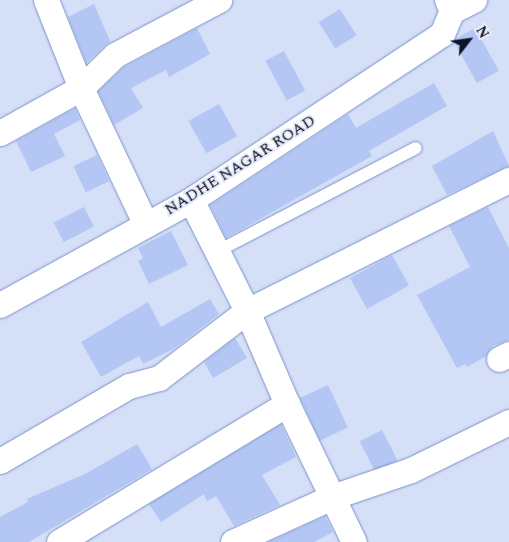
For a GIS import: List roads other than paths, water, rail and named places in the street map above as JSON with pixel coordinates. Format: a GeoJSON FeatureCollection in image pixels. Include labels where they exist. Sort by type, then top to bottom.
{"type":"FeatureCollection","features":[{"type":"Feature","properties":{"kind":"street"},"geometry":{"type":"LineString","coordinates":[[46,0],[81,88],[145,223]]}},
{"type":"Feature","properties":{"kind":"street"},"geometry":{"type":"LineString","coordinates":[[0,133],[81,88],[114,55],[219,0]]}},
{"type":"Feature","properties":{"kind":"street"},"geometry":{"type":"LineString","coordinates":[[449,6],[474,0]]}},
{"type":"Feature","properties":{"kind":"street","name":"NADHE NAGAR ROAD"},"geometry":{"type":"LineString","coordinates":[[0,305],[145,223],[192,200],[442,34],[449,6]]}},
{"type":"Feature","properties":{"kind":"street"},"geometry":{"type":"LineString","coordinates":[[0,460],[129,386],[159,378],[247,311],[509,180]]}},
{"type":"Feature","properties":{"kind":"street"},"geometry":{"type":"LineString","coordinates":[[192,200],[216,252],[247,311],[287,404],[354,542]]}},
{"type":"Feature","properties":{"kind":"street"},"geometry":{"type":"LineString","coordinates":[[59,542],[287,404]]}},
{"type":"Feature","properties":{"kind":"street"},"geometry":{"type":"LineString","coordinates":[[233,542],[332,497],[411,470],[509,422]]}},
{"type":"Feature","properties":{"kind":"lane"},"geometry":{"type":"LineString","coordinates":[[216,252],[416,148]]}}]}
